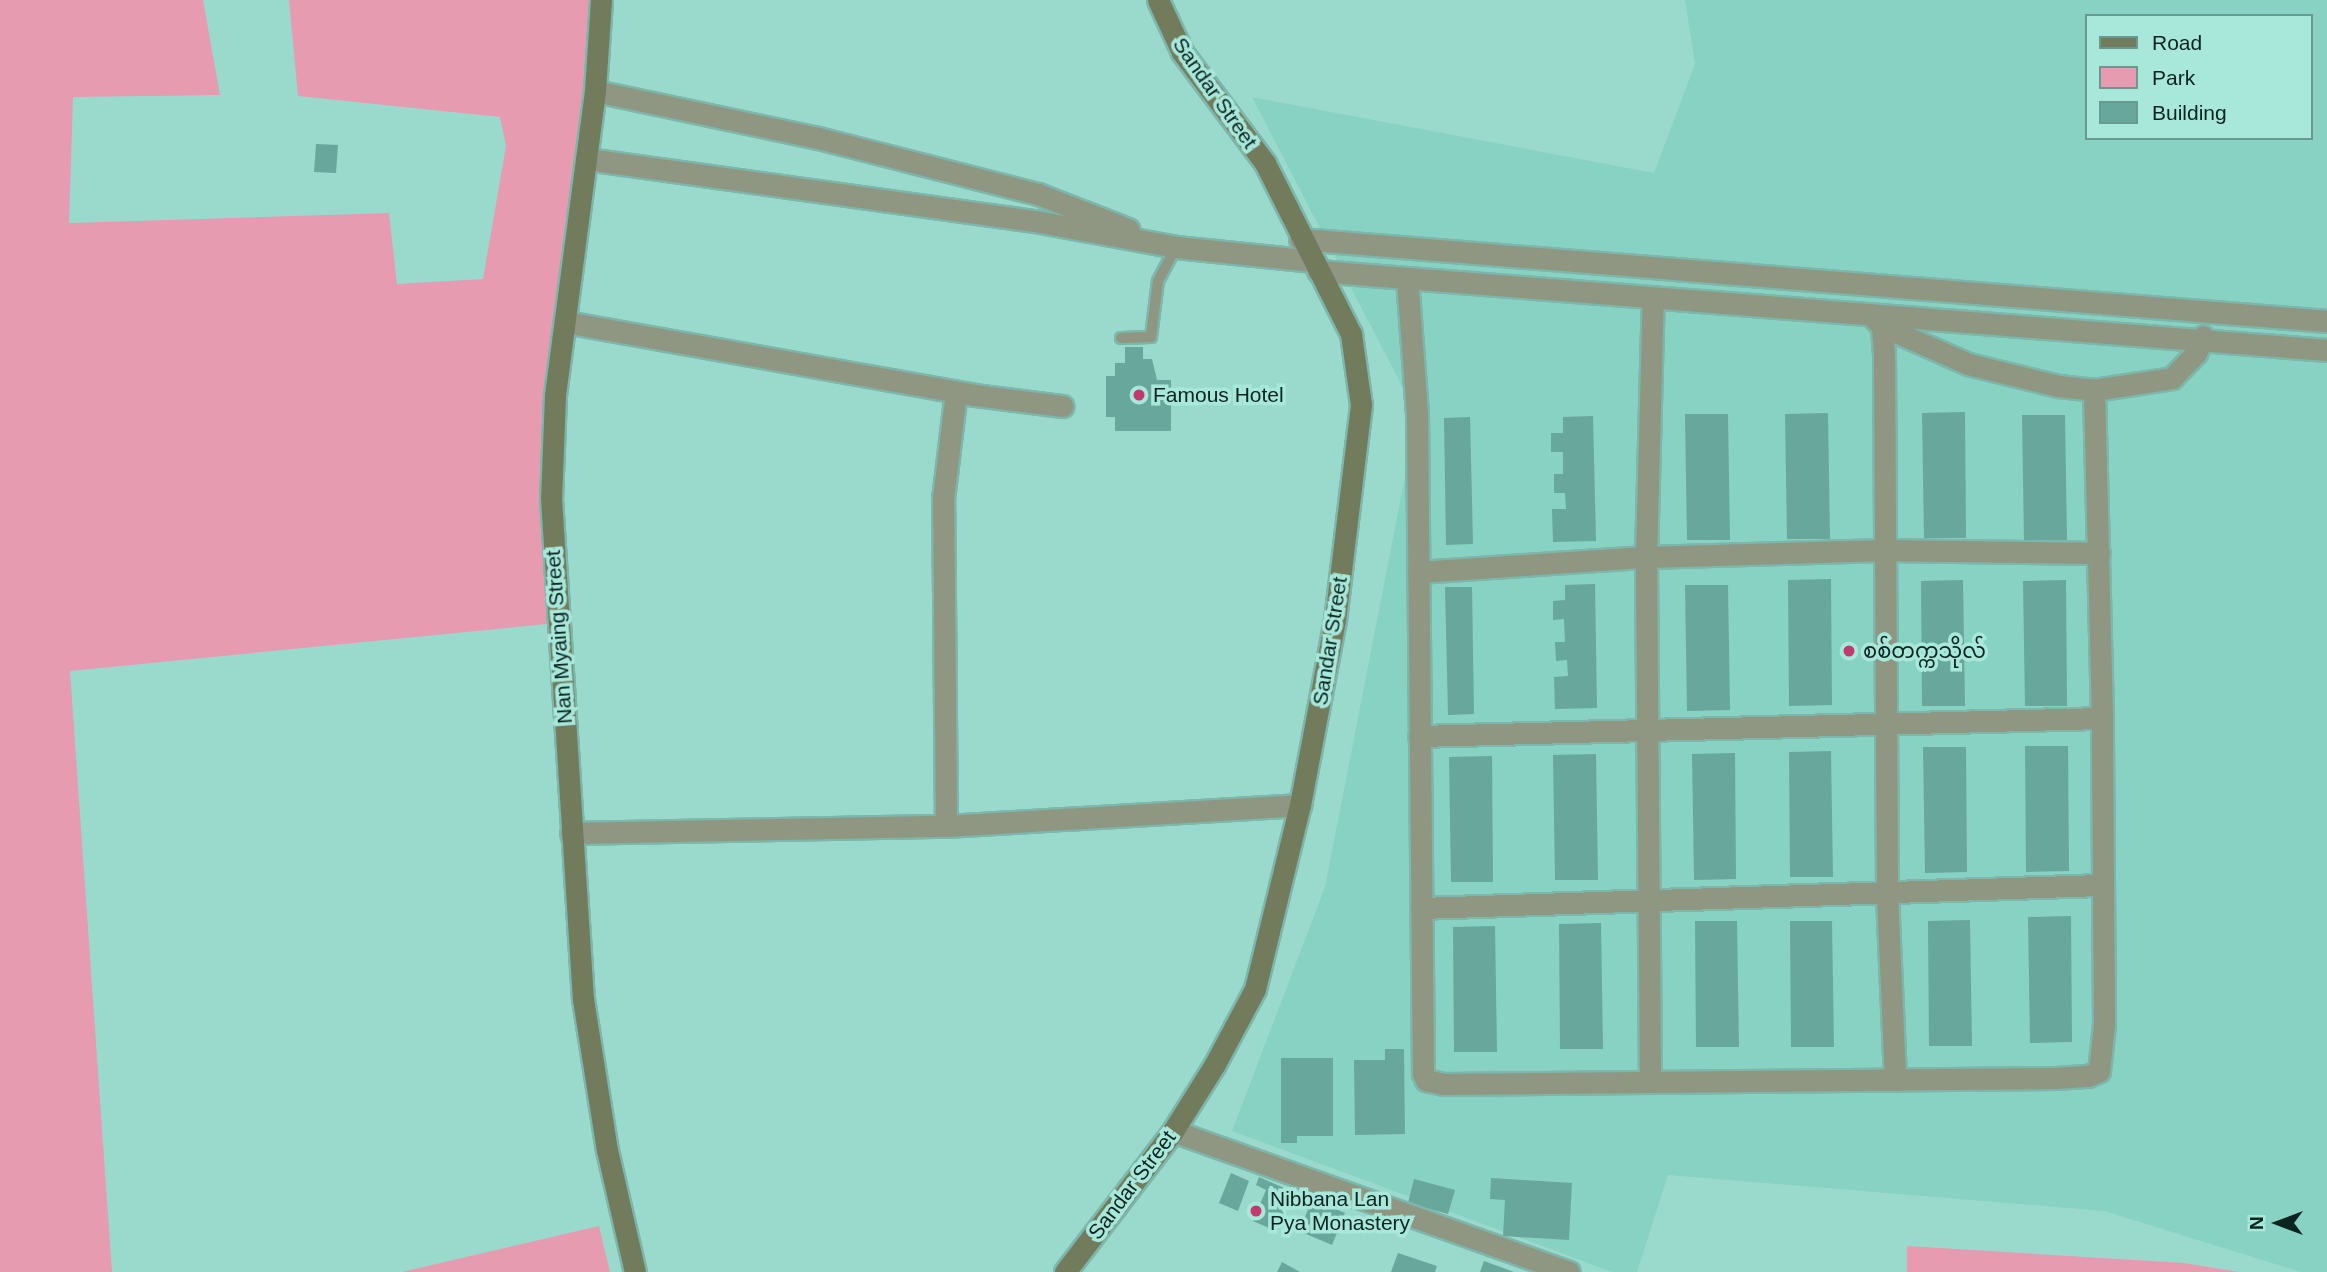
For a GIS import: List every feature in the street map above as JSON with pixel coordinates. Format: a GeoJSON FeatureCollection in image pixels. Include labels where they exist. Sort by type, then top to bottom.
{"type":"FeatureCollection","features":[{"type":"Feature","properties":{"kind":"street","name":"Nan Myaing Street"},"geometry":{"type":"LineString","coordinates":[[601,0],[595,91],[565,322],[551,498],[583,999],[607,1150],[635,1272]]}},
{"type":"Feature","properties":{"kind":"street","name":"Sandar Street"},"geometry":{"type":"LineString","coordinates":[[1065,1272],[1172,1130],[1215,1064],[1255,989],[1300,805],[1335,620],[1361,405],[1351,334],[1300,239],[1265,163],[1182,52],[1158,0]]}},
{"type":"Feature","properties":{"kind":"street"},"geometry":{"type":"LineString","coordinates":[[595,91],[818,138],[1038,194],[1176,247]]}},
{"type":"Feature","properties":{"kind":"street"},"geometry":{"type":"LineString","coordinates":[[587,159],[1035,221],[1176,247],[1407,278],[1653,298],[1877,321],[2202,338],[2327,351]]}},
{"type":"Feature","properties":{"kind":"street"},"geometry":{"type":"LineString","coordinates":[[1300,239],[2327,321]]}},
{"type":"Feature","properties":{"kind":"street"},"geometry":{"type":"LineString","coordinates":[[1407,278],[1417,415],[1421,908],[1426,1080],[1443,1084],[2056,1078],[2088,1076],[2099,1071],[2104,1024],[2102,718],[2094,390]]}},
{"type":"Feature","properties":{"kind":"street"},"geometry":{"type":"LineString","coordinates":[[1650,1080],[1651,898],[1646,557],[1653,298]]}},
{"type":"Feature","properties":{"kind":"street"},"geometry":{"type":"LineString","coordinates":[[1877,321],[1968,364],[2058,386],[2094,390],[2172,378],[2196,353],[2202,338]]}},
{"type":"Feature","properties":{"kind":"street"},"geometry":{"type":"LineString","coordinates":[[1877,321],[1884,550],[1887,895],[1895,1080]]}},
{"type":"Feature","properties":{"kind":"street"},"geometry":{"type":"LineString","coordinates":[[565,322],[956,392],[1062,406]]}},
{"type":"Feature","properties":{"kind":"street"},"geometry":{"type":"LineString","coordinates":[[946,826],[943,499],[956,392]]}},
{"type":"Feature","properties":{"kind":"street"},"geometry":{"type":"LineString","coordinates":[[1418,572],[1646,557],[1884,550],[2099,554]]}},
{"type":"Feature","properties":{"kind":"street"},"geometry":{"type":"LineString","coordinates":[[1419,736],[2102,718]]}},
{"type":"Feature","properties":{"kind":"street"},"geometry":{"type":"LineString","coordinates":[[571,833],[946,826],[1300,805]]}},
{"type":"Feature","properties":{"kind":"street"},"geometry":{"type":"LineString","coordinates":[[1421,908],[1651,898],[1887,895],[2101,885]]}},
{"type":"Feature","properties":{"kind":"street"},"geometry":{"type":"LineString","coordinates":[[1172,1130],[1569,1272]]}},
{"type":"Feature","properties":{"kind":"lane"},"geometry":{"type":"LineString","coordinates":[[1121,338],[1151,337],[1158,281],[1176,247]]}},
{"type":"Feature","properties":{"kind":"shaded area","name":"စစ်‌တက္ကသိုလ်"},"geometry":{"type":"Polygon","coordinates":[[[1685,0],[2327,0],[2327,1272],[2301,1272],[2104,1211],[1668,1175],[1637,1272],[1612,1272],[1232,1131],[1325,887],[1417,415],[1252,97],[1654,173],[1695,64],[1685,0]]]}},
{"type":"Feature","properties":{"kind":"green space"},"geometry":{"type":"Polygon","coordinates":[[[0,0],[203,0],[220,95],[73,97],[69,223],[389,213],[397,284],[483,279],[506,146],[500,117],[298,96],[289,0],[596,0],[540,490],[547,624],[70,671],[112,1272],[0,1272],[0,0]]]}},
{"type":"Feature","properties":{"kind":"green space"},"geometry":{"type":"Polygon","coordinates":[[[599,1226],[610,1272],[402,1272],[599,1226]]]}},
{"type":"Feature","properties":{"kind":"green space"},"geometry":{"type":"Polygon","coordinates":[[[1907,1246],[2184,1263],[2239,1272],[1907,1272],[1907,1246]]]}},
{"type":"Feature","properties":{"kind":"building"},"geometry":{"type":"Polygon","coordinates":[[[316,144],[338,145],[336,173],[314,172],[316,144]]]}},
{"type":"Feature","properties":{"kind":"building"},"geometry":{"type":"Polygon","coordinates":[[[1125,347],[1143,347],[1143,359],[1152,359],[1157,380],[1171,380],[1171,431],[1115,431],[1115,417],[1106,417],[1106,376],[1115,376],[1115,363],[1125,363],[1125,347]]]}},
{"type":"Feature","properties":{"kind":"building"},"geometry":{"type":"Polygon","coordinates":[[[1965,412],[1966,538],[1924,538],[1922,413],[1965,412]]]}},
{"type":"Feature","properties":{"kind":"building"},"geometry":{"type":"Polygon","coordinates":[[[1828,413],[1830,539],[1787,539],[1785,414],[1828,413]]]}},
{"type":"Feature","properties":{"kind":"building"},"geometry":{"type":"Polygon","coordinates":[[[1685,414],[1728,414],[1730,540],[1687,540],[1685,414]]]}},
{"type":"Feature","properties":{"kind":"building"},"geometry":{"type":"Polygon","coordinates":[[[2022,415],[2065,415],[2067,540],[2024,541],[2022,415]]]}},
{"type":"Feature","properties":{"kind":"building"},"geometry":{"type":"Polygon","coordinates":[[[1593,416],[1596,541],[1553,542],[1552,509],[1566,509],[1565,493],[1554,493],[1554,474],[1563,474],[1563,452],[1551,452],[1551,433],[1563,433],[1563,417],[1593,416]]]}},
{"type":"Feature","properties":{"kind":"building"},"geometry":{"type":"Polygon","coordinates":[[[1470,417],[1473,544],[1446,545],[1444,418],[1470,417]]]}},
{"type":"Feature","properties":{"kind":"building"},"geometry":{"type":"Polygon","coordinates":[[[1831,579],[1832,705],[1789,706],[1788,580],[1831,579]]]}},
{"type":"Feature","properties":{"kind":"building"},"geometry":{"type":"Polygon","coordinates":[[[1963,580],[1965,706],[1922,706],[1921,581],[1963,580]]]}},
{"type":"Feature","properties":{"kind":"building"},"geometry":{"type":"Polygon","coordinates":[[[2066,580],[2067,706],[2025,706],[2023,581],[2066,580]]]}},
{"type":"Feature","properties":{"kind":"building"},"geometry":{"type":"Polygon","coordinates":[[[1595,584],[1597,708],[1555,709],[1554,677],[1568,676],[1567,660],[1556,661],[1555,642],[1565,642],[1564,619],[1553,620],[1553,601],[1565,600],[1565,585],[1595,584]]]}},
{"type":"Feature","properties":{"kind":"building"},"geometry":{"type":"Polygon","coordinates":[[[1685,585],[1728,585],[1730,710],[1687,711],[1685,585]]]}},
{"type":"Feature","properties":{"kind":"building"},"geometry":{"type":"Polygon","coordinates":[[[1445,587],[1472,587],[1474,714],[1448,715],[1445,587]]]}},
{"type":"Feature","properties":{"kind":"building"},"geometry":{"type":"Polygon","coordinates":[[[2025,746],[2068,746],[2069,871],[2026,872],[2025,746]]]}},
{"type":"Feature","properties":{"kind":"building"},"geometry":{"type":"Polygon","coordinates":[[[1923,747],[1966,747],[1967,872],[1925,873],[1923,747]]]}},
{"type":"Feature","properties":{"kind":"building"},"geometry":{"type":"Polygon","coordinates":[[[1831,751],[1833,877],[1790,877],[1789,752],[1831,751]]]}},
{"type":"Feature","properties":{"kind":"building"},"geometry":{"type":"Polygon","coordinates":[[[1735,753],[1736,879],[1694,880],[1692,754],[1735,753]]]}},
{"type":"Feature","properties":{"kind":"building"},"geometry":{"type":"Polygon","coordinates":[[[1596,754],[1598,880],[1555,880],[1553,755],[1596,754]]]}},
{"type":"Feature","properties":{"kind":"building"},"geometry":{"type":"Polygon","coordinates":[[[1492,756],[1493,882],[1451,882],[1449,757],[1492,756]]]}},
{"type":"Feature","properties":{"kind":"building"},"geometry":{"type":"Polygon","coordinates":[[[2071,916],[2072,1042],[2030,1043],[2028,917],[2071,916]]]}},
{"type":"Feature","properties":{"kind":"building"},"geometry":{"type":"Polygon","coordinates":[[[1970,920],[1972,1046],[1929,1046],[1928,921],[1970,920]]]}},
{"type":"Feature","properties":{"kind":"building"},"geometry":{"type":"Polygon","coordinates":[[[1695,921],[1737,921],[1739,1047],[1696,1047],[1695,921]]]}},
{"type":"Feature","properties":{"kind":"building"},"geometry":{"type":"Polygon","coordinates":[[[1790,921],[1832,921],[1834,1047],[1791,1047],[1790,921]]]}},
{"type":"Feature","properties":{"kind":"building"},"geometry":{"type":"Polygon","coordinates":[[[1601,923],[1603,1049],[1560,1049],[1559,924],[1601,923]]]}},
{"type":"Feature","properties":{"kind":"building"},"geometry":{"type":"Polygon","coordinates":[[[1495,926],[1497,1052],[1454,1052],[1453,927],[1495,926]]]}},
{"type":"Feature","properties":{"kind":"building"},"geometry":{"type":"Polygon","coordinates":[[[1385,1049],[1404,1049],[1405,1134],[1355,1135],[1354,1060],[1385,1060],[1385,1049]]]}},
{"type":"Feature","properties":{"kind":"building"},"geometry":{"type":"Polygon","coordinates":[[[1281,1058],[1333,1058],[1333,1136],[1297,1136],[1297,1143],[1281,1143],[1281,1058]]]}},
{"type":"Feature","properties":{"kind":"building"},"geometry":{"type":"Polygon","coordinates":[[[1231,1173],[1249,1181],[1238,1211],[1219,1203],[1231,1173]]]}},
{"type":"Feature","properties":{"kind":"building"},"geometry":{"type":"Polygon","coordinates":[[[1259,1177],[1293,1192],[1276,1231],[1253,1221],[1266,1190],[1256,1185],[1259,1177]]]}},
{"type":"Feature","properties":{"kind":"building"},"geometry":{"type":"Polygon","coordinates":[[[1491,1178],[1572,1183],[1569,1240],[1503,1236],[1505,1200],[1490,1199],[1491,1178]]]}},
{"type":"Feature","properties":{"kind":"building"},"geometry":{"type":"Polygon","coordinates":[[[1414,1179],[1455,1190],[1448,1214],[1408,1203],[1414,1179]]]}},
{"type":"Feature","properties":{"kind":"building"},"geometry":{"type":"Polygon","coordinates":[[[1297,1192],[1345,1213],[1332,1245],[1299,1231],[1308,1210],[1292,1203],[1297,1192]]]}},
{"type":"Feature","properties":{"kind":"building"},"geometry":{"type":"Polygon","coordinates":[[[1398,1253],[1437,1266],[1435,1272],[1391,1272],[1398,1253]]]}},
{"type":"Feature","properties":{"kind":"building"},"geometry":{"type":"Polygon","coordinates":[[[1484,1261],[1514,1272],[1480,1272],[1484,1261]]]}},
{"type":"Feature","properties":{"kind":"building"},"geometry":{"type":"Polygon","coordinates":[[[1282,1262],[1300,1272],[1277,1272],[1282,1262]]]}},
{"type":"Feature","properties":{"kind":"place","name":"Famous Hotel"},"geometry":{"type":"Point","coordinates":[1139,395]}},
{"type":"Feature","properties":{"kind":"place","name":"စစ်‌တက္ကသိုလ်"},"geometry":{"type":"Point","coordinates":[1849,651]}},
{"type":"Feature","properties":{"kind":"place","name":"Nibbana Lan Pya Monastery"},"geometry":{"type":"Point","coordinates":[1256,1211]}}]}
